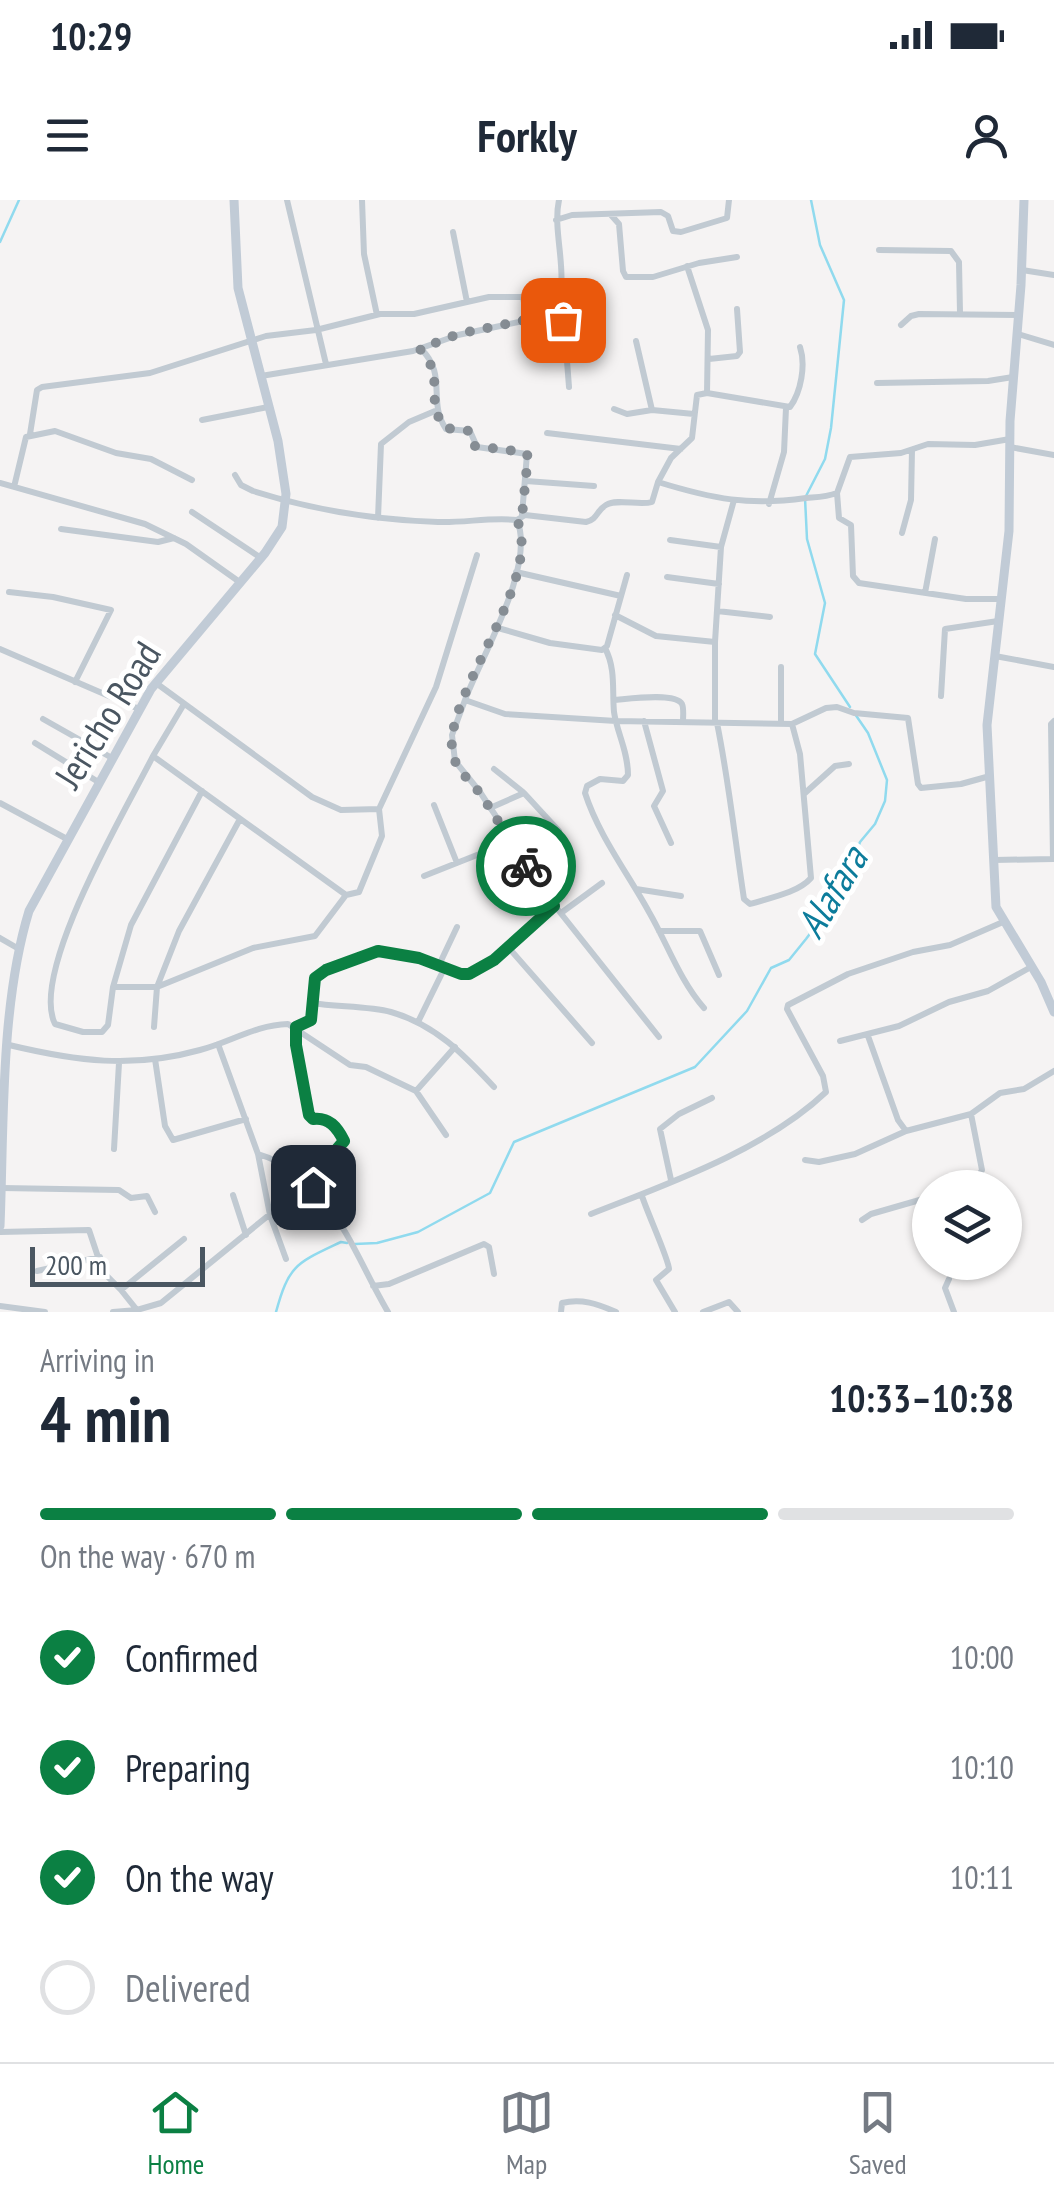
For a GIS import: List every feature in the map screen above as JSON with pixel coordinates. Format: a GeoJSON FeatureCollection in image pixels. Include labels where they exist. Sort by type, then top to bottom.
{"type":"FeatureCollection","features":[{"type":"Feature","properties":{"kind":"street","name":"Jericho Road"},"geometry":{"type":"LineString","coordinates":[[0,1229],[6,1052],[18,948],[29,910],[156,683],[241,583],[282,527],[286,499],[278,440],[249,340],[236,274],[234,200]]}},
{"type":"Feature","properties":{"kind":"street"},"geometry":{"type":"LineString","coordinates":[[286,200],[326,364]]}},
{"type":"Feature","properties":{"kind":"street"},"geometry":{"type":"LineString","coordinates":[[362,200],[364,254],[378,315]]}},
{"type":"Feature","properties":{"kind":"street"},"geometry":{"type":"LineString","coordinates":[[550,315],[559,303],[559,200]]}},
{"type":"Feature","properties":{"kind":"street"},"geometry":{"type":"LineString","coordinates":[[556,220],[572,215],[662,212],[668,216],[673,231],[680,232],[727,218],[729,200]]}},
{"type":"Feature","properties":{"kind":"street"},"geometry":{"type":"LineString","coordinates":[[1024,200],[1009,531],[987,725],[995,899],[1053,1007]]}},
{"type":"Feature","properties":{"kind":"street"},"geometry":{"type":"LineString","coordinates":[[610,214],[618,224],[622,271],[626,276],[653,277],[737,257]]}},
{"type":"Feature","properties":{"kind":"street"},"geometry":{"type":"LineString","coordinates":[[453,232],[466,302]]}},
{"type":"Feature","properties":{"kind":"street"},"geometry":{"type":"LineString","coordinates":[[879,250],[952,251],[959,262],[960,314]]}},
{"type":"Feature","properties":{"kind":"street"},"geometry":{"type":"LineString","coordinates":[[687,266],[704,311],[709,359],[707,393]]}},
{"type":"Feature","properties":{"kind":"street"},"geometry":{"type":"LineString","coordinates":[[1022,270],[1054,276]]}},
{"type":"Feature","properties":{"kind":"street"},"geometry":{"type":"LineString","coordinates":[[14,487],[23,443],[30,434],[37,390],[42,387],[150,373],[249,340],[466,302],[518,295],[523,297],[527,320]]}},
{"type":"Feature","properties":{"kind":"street"},"geometry":{"type":"LineString","coordinates":[[709,359],[740,354],[736,309]]}},
{"type":"Feature","properties":{"kind":"street"},"geometry":{"type":"LineString","coordinates":[[260,377],[420,349],[458,334],[550,315],[564,322],[570,387]]}},
{"type":"Feature","properties":{"kind":"street"},"geometry":{"type":"LineString","coordinates":[[900,325],[914,315],[1019,315]]}},
{"type":"Feature","properties":{"kind":"street"},"geometry":{"type":"LineString","coordinates":[[1018,334],[1054,345]]}},
{"type":"Feature","properties":{"kind":"street"},"geometry":{"type":"LineString","coordinates":[[636,341],[652,410]]}},
{"type":"Feature","properties":{"kind":"street"},"geometry":{"type":"LineString","coordinates":[[769,504],[784,452],[786,408],[796,398],[800,382],[800,348]]}},
{"type":"Feature","properties":{"kind":"street"},"geometry":{"type":"LineString","coordinates":[[420,349],[434,370],[435,411],[447,430],[471,432],[475,446],[526,453],[516,572],[498,628],[454,726],[452,756],[554,906],[659,1037]]}},
{"type":"Feature","properties":{"kind":"street"},"geometry":{"type":"LineString","coordinates":[[877,383],[1013,377]]}},
{"type":"Feature","properties":{"kind":"street"},"geometry":{"type":"LineString","coordinates":[[235,476],[253,492],[378,518],[444,522],[488,517],[590,522],[612,503],[652,502],[671,458],[692,438],[696,395],[707,393],[786,408]]}},
{"type":"Feature","properties":{"kind":"street"},"geometry":{"type":"LineString","coordinates":[[202,420],[268,407]]}},
{"type":"Feature","properties":{"kind":"street"},"geometry":{"type":"LineString","coordinates":[[614,409],[626,414],[652,410],[694,414]]}},
{"type":"Feature","properties":{"kind":"street"},"geometry":{"type":"LineString","coordinates":[[378,518],[381,444],[409,422],[435,411]]}},
{"type":"Feature","properties":{"kind":"street"},"geometry":{"type":"LineString","coordinates":[[30,434],[61,433],[116,453],[151,459],[192,480]]}},
{"type":"Feature","properties":{"kind":"street"},"geometry":{"type":"LineString","coordinates":[[547,433],[682,450]]}},
{"type":"Feature","properties":{"kind":"street"},"geometry":{"type":"LineString","coordinates":[[1002,599],[966,599],[867,586],[856,580],[851,525],[839,518],[836,493],[850,456],[912,450],[928,444],[1010,443],[1054,455]]}},
{"type":"Feature","properties":{"kind":"street"},"geometry":{"type":"LineString","coordinates":[[902,533],[911,500],[912,450]]}},
{"type":"Feature","properties":{"kind":"street"},"geometry":{"type":"LineString","coordinates":[[526,482],[594,486]]}},
{"type":"Feature","properties":{"kind":"street"},"geometry":{"type":"LineString","coordinates":[[658,482],[702,496],[769,504],[836,493]]}},
{"type":"Feature","properties":{"kind":"street"},"geometry":{"type":"LineString","coordinates":[[0,483],[120,516],[175,538],[241,583]]}},
{"type":"Feature","properties":{"kind":"street"},"geometry":{"type":"LineString","coordinates":[[734,500],[720,548],[716,722],[748,903],[785,893],[809,881],[812,872],[800,754],[792,724]]}},
{"type":"Feature","properties":{"kind":"street"},"geometry":{"type":"LineString","coordinates":[[192,512],[261,558]]}},
{"type":"Feature","properties":{"kind":"street"},"geometry":{"type":"LineString","coordinates":[[61,529],[158,542],[175,538]]}},
{"type":"Feature","properties":{"kind":"street"},"geometry":{"type":"LineString","coordinates":[[925,593],[934,539]]}},
{"type":"Feature","properties":{"kind":"street"},"geometry":{"type":"LineString","coordinates":[[670,540],[720,548]]}},
{"type":"Feature","properties":{"kind":"street"},"geometry":{"type":"LineString","coordinates":[[113,987],[157,987],[253,948],[314,936],[346,895],[358,892],[382,836],[379,808],[436,687],[477,555]]}},
{"type":"Feature","properties":{"kind":"street"},"geometry":{"type":"LineString","coordinates":[[516,572],[620,596]]}},
{"type":"Feature","properties":{"kind":"street"},"geometry":{"type":"LineString","coordinates":[[627,575],[606,648],[611,660],[616,721],[626,754],[627,778],[595,781],[585,793],[612,854],[704,1008]]}},
{"type":"Feature","properties":{"kind":"street"},"geometry":{"type":"LineString","coordinates":[[666,577],[719,584]]}},
{"type":"Feature","properties":{"kind":"street"},"geometry":{"type":"LineString","coordinates":[[9,592],[53,596],[111,610],[76,682]]}},
{"type":"Feature","properties":{"kind":"street"},"geometry":{"type":"LineString","coordinates":[[717,611],[770,617]]}},
{"type":"Feature","properties":{"kind":"street"},"geometry":{"type":"LineString","coordinates":[[615,616],[656,636],[715,642]]}},
{"type":"Feature","properties":{"kind":"street"},"geometry":{"type":"LineString","coordinates":[[941,696],[945,629],[999,621]]}},
{"type":"Feature","properties":{"kind":"street"},"geometry":{"type":"LineString","coordinates":[[498,628],[550,642],[606,648]]}},
{"type":"Feature","properties":{"kind":"street"},"geometry":{"type":"LineString","coordinates":[[0,649],[139,709]]}},
{"type":"Feature","properties":{"kind":"street"},"geometry":{"type":"LineString","coordinates":[[994,656],[1054,667]]}},
{"type":"Feature","properties":{"kind":"street"},"geometry":{"type":"LineString","coordinates":[[781,724],[782,667]]}},
{"type":"Feature","properties":{"kind":"street"},"geometry":{"type":"LineString","coordinates":[[156,683],[312,797],[341,810],[379,808]]}},
{"type":"Feature","properties":{"kind":"street"},"geometry":{"type":"LineString","coordinates":[[464,700],[505,714],[740,726],[792,724],[832,707],[866,715],[908,718],[918,784],[922,788],[992,776]]}},
{"type":"Feature","properties":{"kind":"street"},"geometry":{"type":"LineString","coordinates":[[614,700],[679,700],[684,706],[683,721]]}},
{"type":"Feature","properties":{"kind":"street"},"geometry":{"type":"LineString","coordinates":[[184,704],[153,756],[68,925],[52,983],[50,1015],[55,1024],[83,1032],[102,1032],[108,1025],[113,987],[130,925],[202,791]]}},
{"type":"Feature","properties":{"kind":"street"},"geometry":{"type":"LineString","coordinates":[[43,719],[112,758]]}},
{"type":"Feature","properties":{"kind":"street"},"geometry":{"type":"LineString","coordinates":[[644,720],[663,791],[654,806],[671,843]]}},
{"type":"Feature","properties":{"kind":"street"},"geometry":{"type":"LineString","coordinates":[[994,860],[1054,859],[1054,721]]}},
{"type":"Feature","properties":{"kind":"street"},"geometry":{"type":"LineString","coordinates":[[34,743],[100,783]]}},
{"type":"Feature","properties":{"kind":"street"},"geometry":{"type":"LineString","coordinates":[[153,756],[346,895]]}},
{"type":"Feature","properties":{"kind":"street"},"geometry":{"type":"LineString","coordinates":[[804,794],[835,766],[849,764]]}},
{"type":"Feature","properties":{"kind":"street"},"geometry":{"type":"LineString","coordinates":[[494,769],[524,793],[560,834],[524,864]]}},
{"type":"Feature","properties":{"kind":"street"},"geometry":{"type":"LineString","coordinates":[[490,808],[524,793]]}},
{"type":"Feature","properties":{"kind":"street"},"geometry":{"type":"LineString","coordinates":[[0,803],[68,839]]}},
{"type":"Feature","properties":{"kind":"street"},"geometry":{"type":"LineString","coordinates":[[434,805],[457,863]]}},
{"type":"Feature","properties":{"kind":"street"},"geometry":{"type":"LineString","coordinates":[[154,1028],[157,987],[178,931],[240,818]]}},
{"type":"Feature","properties":{"kind":"street"},"geometry":{"type":"LineString","coordinates":[[424,876],[509,838]]}},
{"type":"Feature","properties":{"kind":"street"},"geometry":{"type":"LineString","coordinates":[[562,913],[602,883]]}},
{"type":"Feature","properties":{"kind":"street"},"geometry":{"type":"LineString","coordinates":[[634,889],[681,896]]}},
{"type":"Feature","properties":{"kind":"street"},"geometry":{"type":"LineString","coordinates":[[296,1027],[311,1020],[312,983],[319,974],[372,952],[419,958],[469,974],[508,947],[554,906]]}},
{"type":"Feature","properties":{"kind":"street"},"geometry":{"type":"LineString","coordinates":[[591,1214],[712,1164],[769,1134],[826,1092],[823,1076],[786,1009],[788,1005],[848,974],[913,952],[950,946],[1004,922]]}},
{"type":"Feature","properties":{"kind":"street"},"geometry":{"type":"LineString","coordinates":[[418,1022],[456,927]]}},
{"type":"Feature","properties":{"kind":"street"},"geometry":{"type":"LineString","coordinates":[[660,931],[700,931],[719,975]]}},
{"type":"Feature","properties":{"kind":"street"},"geometry":{"type":"LineString","coordinates":[[0,938],[18,948]]}},
{"type":"Feature","properties":{"kind":"street"},"geometry":{"type":"LineString","coordinates":[[508,947],[592,1043]]}},
{"type":"Feature","properties":{"kind":"street"},"geometry":{"type":"LineString","coordinates":[[840,1041],[899,1026],[948,1002],[988,990],[1032,967]]}},
{"type":"Feature","properties":{"kind":"street"},"geometry":{"type":"LineString","coordinates":[[0,997],[12,999]]}},
{"type":"Feature","properties":{"kind":"street"},"geometry":{"type":"LineString","coordinates":[[312,1003],[390,1012],[418,1022],[456,1047],[494,1087]]}},
{"type":"Feature","properties":{"kind":"street"},"geometry":{"type":"LineString","coordinates":[[6,1052],[119,1063],[218,1044],[238,1034],[288,1024],[350,1065],[366,1067],[416,1091],[446,1135]]}},
{"type":"Feature","properties":{"kind":"street"},"geometry":{"type":"LineString","coordinates":[[296,1027],[309,1115],[329,1121],[344,1141],[304,1179]]}},
{"type":"Feature","properties":{"kind":"street"},"geometry":{"type":"LineString","coordinates":[[868,1036],[898,1120],[906,1131]]}},
{"type":"Feature","properties":{"kind":"street"},"geometry":{"type":"LineString","coordinates":[[218,1044],[258,1154],[270,1215],[286,1259]]}},
{"type":"Feature","properties":{"kind":"street"},"geometry":{"type":"LineString","coordinates":[[416,1091],[456,1047]]}},
{"type":"Feature","properties":{"kind":"street"},"geometry":{"type":"LineString","coordinates":[[155,1058],[170,1138],[176,1140],[246,1119]]}},
{"type":"Feature","properties":{"kind":"street"},"geometry":{"type":"LineString","coordinates":[[114,1149],[119,1063]]}},
{"type":"Feature","properties":{"kind":"street"},"geometry":{"type":"LineString","coordinates":[[805,1160],[819,1162],[855,1154],[906,1131],[970,1114],[1000,1094],[1024,1089],[1054,1070]]}},
{"type":"Feature","properties":{"kind":"street"},"geometry":{"type":"LineString","coordinates":[[671,1180],[660,1134],[662,1126],[712,1098]]}},
{"type":"Feature","properties":{"kind":"street"},"geometry":{"type":"LineString","coordinates":[[970,1114],[982,1170]]}},
{"type":"Feature","properties":{"kind":"street"},"geometry":{"type":"LineString","coordinates":[[258,1154],[304,1179],[335,1213],[388,1312]]}},
{"type":"Feature","properties":{"kind":"street"},"geometry":{"type":"LineString","coordinates":[[2,1188],[118,1190],[132,1198],[147,1196],[155,1212]]}},
{"type":"Feature","properties":{"kind":"street"},"geometry":{"type":"LineString","coordinates":[[233,1196],[246,1235]]}},
{"type":"Feature","properties":{"kind":"street"},"geometry":{"type":"LineString","coordinates":[[642,1196],[670,1265],[656,1280],[675,1312]]}},
{"type":"Feature","properties":{"kind":"street"},"geometry":{"type":"LineString","coordinates":[[862,1220],[912,1204]]}},
{"type":"Feature","properties":{"kind":"street"},"geometry":{"type":"LineString","coordinates":[[113,1312],[161,1303],[270,1215]]}},
{"type":"Feature","properties":{"kind":"street"},"geometry":{"type":"LineString","coordinates":[[0,1229],[87,1229],[100,1257],[102,1272],[121,1290],[133,1311]]}},
{"type":"Feature","properties":{"kind":"street"},"geometry":{"type":"LineString","coordinates":[[121,1290],[184,1239]]}},
{"type":"Feature","properties":{"kind":"street"},"geometry":{"type":"LineString","coordinates":[[372,1286],[389,1284],[484,1244],[494,1274]]}},
{"type":"Feature","properties":{"kind":"street"},"geometry":{"type":"LineString","coordinates":[[37,1271],[100,1257]]}},
{"type":"Feature","properties":{"kind":"street"},"geometry":{"type":"LineString","coordinates":[[948,1280],[945,1288],[954,1312]]}},
{"type":"Feature","properties":{"kind":"street"},"geometry":{"type":"LineString","coordinates":[[560,1312],[562,1303],[574,1301],[591,1302],[616,1312]]}},
{"type":"Feature","properties":{"kind":"street"},"geometry":{"type":"LineString","coordinates":[[702,1312],[729,1302],[738,1312]]}},
{"type":"Feature","properties":{"kind":"street"},"geometry":{"type":"LineString","coordinates":[[0,1306],[45,1312]]}},
{"type":"Feature","properties":{"kind":"waterway"},"geometry":{"type":"LineString","coordinates":[[0,242],[19,200]]}},
{"type":"Feature","properties":{"kind":"waterway","name":"Alafara"},"geometry":{"type":"LineString","coordinates":[[811,200],[820,245],[844,300],[825,459],[805,498],[807,539],[825,603],[815,654],[850,707]]}},
{"type":"Feature","properties":{"kind":"waterway","name":"Alafara"},"geometry":{"type":"LineString","coordinates":[[355,1244],[377,1243],[418,1232],[490,1193],[514,1142],[695,1067],[747,1011],[771,968],[789,960],[842,891],[860,842],[875,824],[885,801],[887,780],[868,733],[855,714]]}},
{"type":"Feature","properties":{"kind":"waterway","name":"Alafara"},"geometry":{"type":"LineString","coordinates":[[276,1312],[285,1284],[297,1267],[326,1249],[347,1243]]}},
{"type":"Feature","properties":{"kind":"way so far"},"geometry":{"type":"LineString","coordinates":[[526,866],[480,792],[454,761],[452,735],[475,672],[498,628],[516,572],[520,552],[517,520],[522,516],[528,456],[524,452],[475,446],[470,431],[447,430],[435,411],[438,406],[434,370],[420,349],[458,334],[550,315],[563,320]]}},
{"type":"Feature","properties":{"kind":"route"},"geometry":{"type":"LineString","coordinates":[[313,1187],[304,1179],[344,1141],[329,1121],[309,1115],[299,1063],[296,1027],[311,1020],[315,978],[326,970],[378,951],[419,958],[461,974],[482,968],[554,906],[526,866]]}}]}
